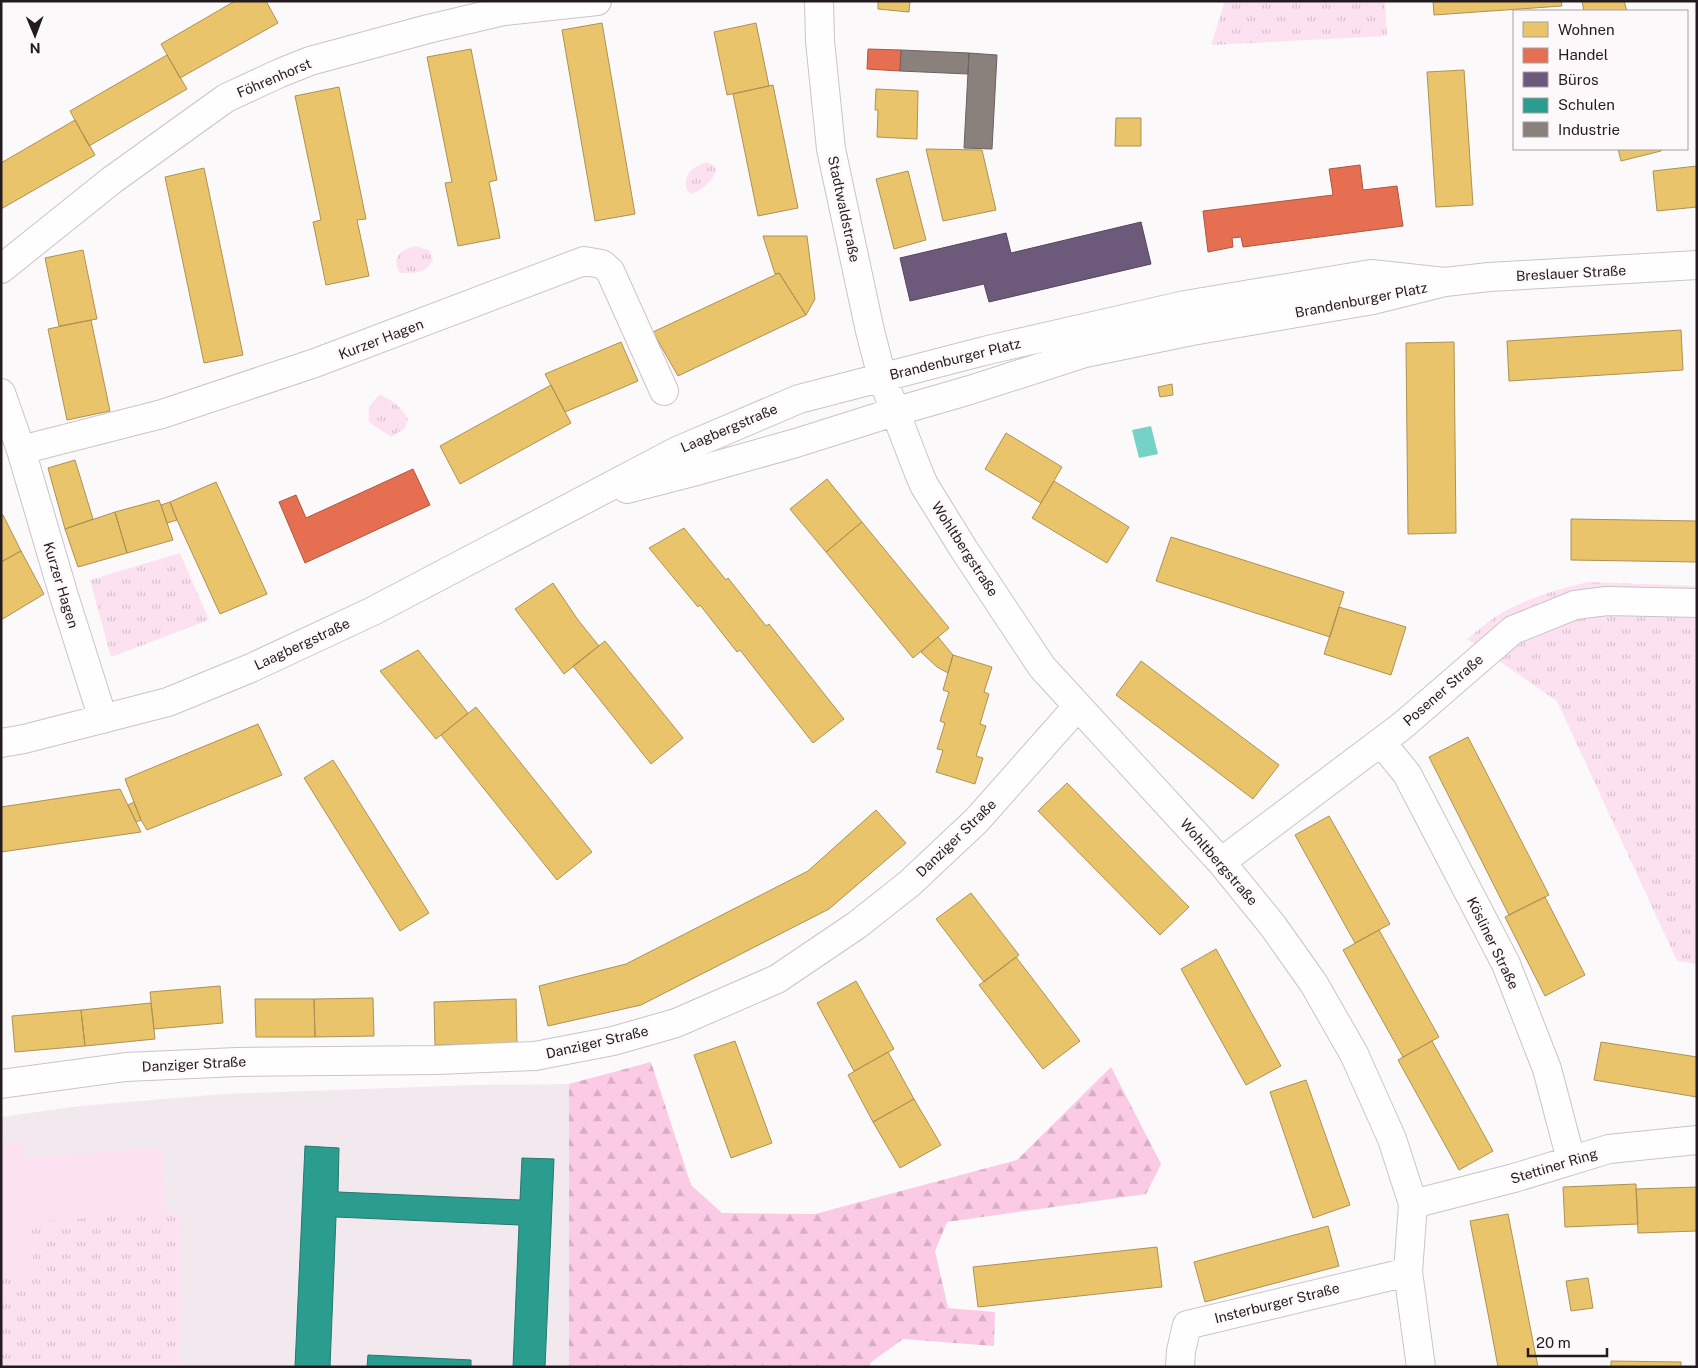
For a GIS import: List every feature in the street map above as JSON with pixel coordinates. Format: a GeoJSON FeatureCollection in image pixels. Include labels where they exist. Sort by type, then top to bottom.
{"type":"FeatureCollection","features":[{"type":"Feature","properties":{"kind":"street","name":"Föhrenhorst"},"geometry":{"type":"LineString","coordinates":[[1,269],[112,180],[226,98],[280,73],[310,60],[504,11],[597,1]]}},
{"type":"Feature","properties":{"kind":"street","name":"Stadtwaldstraße"},"geometry":{"type":"LineString","coordinates":[[820,1],[820,41],[831,149],[870,331],[882,377],[894,412]]}},
{"type":"Feature","properties":{"kind":"street","name":"Kurzer Hagen"},"geometry":{"type":"LineString","coordinates":[[21,450],[162,414],[315,363],[584,261],[602,264],[610,271],[664,391]]}},
{"type":"Feature","properties":{"kind":"street","name":"Breslauer Straße"},"geometry":{"type":"LineString","coordinates":[[1445,282],[1489,277],[1697,265]]}},
{"type":"Feature","properties":{"kind":"street","name":"Brandenburger Platz"},"geometry":{"type":"LineString","coordinates":[[882,377],[988,350],[1185,305],[1371,274],[1445,282]]}},
{"type":"Feature","properties":{"kind":"street","name":"Brandenburger Platz"},"geometry":{"type":"LineString","coordinates":[[894,412],[1085,353],[1192,331],[1373,300],[1445,282]]}},
{"type":"Feature","properties":{"kind":"street","name":"Laagbergstraße"},"geometry":{"type":"LineString","coordinates":[[1,743],[24,739],[168,702],[296,648],[373,611],[677,451],[799,399],[882,377]]}},
{"type":"Feature","properties":{"kind":"street","name":"Kurzer Hagen"},"geometry":{"type":"LineString","coordinates":[[1,393],[21,450],[60,584],[103,719]]}},
{"type":"Feature","properties":{"kind":"street","name":"Laagbergstraße"},"geometry":{"type":"LineString","coordinates":[[585,500],[694,472],[894,412]]}},
{"type":"Feature","properties":{"kind":"street","name":"Wohltbergstraße"},"geometry":{"type":"LineString","coordinates":[[894,412],[924,485],[1042,668],[1221,862],[1274,926],[1314,984],[1354,1054],[1392,1139],[1413,1204],[1408,1272],[1421,1367]]}},
{"type":"Feature","properties":{"kind":"street","name":"Posener Straße"},"geometry":{"type":"LineString","coordinates":[[1221,862],[1402,726],[1514,630],[1576,605],[1607,601],[1697,604]]}},
{"type":"Feature","properties":{"kind":"street","name":"Danziger Straße"},"geometry":{"type":"LineString","coordinates":[[1,1084],[144,1066],[237,1062],[436,1060],[535,1056],[613,1041],[676,1023],[777,979],[864,919],[910,883],[971,826],[1077,706]]}},
{"type":"Feature","properties":{"kind":"street","name":"Kösliner Straße"},"geometry":{"type":"LineString","coordinates":[[1381,742],[1407,774],[1506,964],[1547,1069],[1571,1160]]}},
{"type":"Feature","properties":{"kind":"street","name":"Stettiner Ring"},"geometry":{"type":"LineString","coordinates":[[1413,1204],[1514,1178],[1609,1149],[1697,1140]]}},
{"type":"Feature","properties":{"kind":"street","name":"Insterburger Straße"},"geometry":{"type":"LineString","coordinates":[[1180,1367],[1181,1351],[1187,1325],[1408,1272]]}},
{"type":"Feature","properties":{"kind":"shaded area"},"geometry":{"type":"Polygon","coordinates":[[[1151,426],[1158,454],[1139,458],[1132,430],[1151,426]]]}},
{"type":"Feature","properties":{"kind":"shaded area"},"geometry":{"type":"Polygon","coordinates":[[[569,1084],[569,1367],[1,1367],[1,1117],[80,1106],[224,1094],[473,1085],[569,1084]]]}},
{"type":"Feature","properties":{"kind":"green space"},"geometry":{"type":"Polygon","coordinates":[[[1225,1],[1385,1],[1387,36],[1211,45],[1225,1]]]}},
{"type":"Feature","properties":{"kind":"green space"},"geometry":{"type":"Polygon","coordinates":[[[706,162],[713,165],[716,170],[715,174],[706,185],[691,194],[687,190],[687,175],[697,166],[706,162]]]}},
{"type":"Feature","properties":{"kind":"green space"},"geometry":{"type":"Polygon","coordinates":[[[416,246],[430,251],[433,259],[427,268],[420,272],[400,273],[396,263],[399,255],[406,249],[416,246]]]}},
{"type":"Feature","properties":{"kind":"green space"},"geometry":{"type":"Polygon","coordinates":[[[380,395],[396,404],[408,419],[405,428],[391,437],[369,422],[368,413],[370,407],[380,395]]]}},
{"type":"Feature","properties":{"kind":"green space"},"geometry":{"type":"Polygon","coordinates":[[[180,553],[209,620],[111,657],[90,580],[180,553]]]}},
{"type":"Feature","properties":{"kind":"green space"},"geometry":{"type":"Polygon","coordinates":[[[1588,582],[1697,586],[1697,964],[1677,961],[1557,701],[1467,639],[1494,618],[1516,605],[1588,582]]]}},
{"type":"Feature","properties":{"kind":"green space"},"geometry":{"type":"Polygon","coordinates":[[[651,1062],[691,1185],[722,1213],[815,1214],[1017,1160],[1111,1067],[1161,1164],[1146,1194],[947,1222],[935,1251],[948,1308],[995,1312],[994,1346],[903,1339],[870,1363],[870,1367],[569,1367],[569,1084],[651,1062]]]}},
{"type":"Feature","properties":{"kind":"green space"},"geometry":{"type":"Polygon","coordinates":[[[24,1141],[25,1157],[162,1148],[166,1212],[30,1222],[34,1276],[1,1278],[1,1143],[24,1141]]]}},
{"type":"Feature","properties":{"kind":"green space"},"geometry":{"type":"Polygon","coordinates":[[[166,1212],[182,1213],[180,1367],[1,1367],[1,1278],[34,1276],[30,1222],[166,1212]]]}},
{"type":"Feature","properties":{"kind":"building: Wohnen"},"geometry":{"type":"Polygon","coordinates":[[[235,1],[266,1],[278,23],[180,78],[161,44],[235,1]]]}},
{"type":"Feature","properties":{"kind":"building: Wohnen"},"geometry":{"type":"Polygon","coordinates":[[[878,1],[910,1],[909,12],[878,9],[878,1]]]}},
{"type":"Feature","properties":{"kind":"building: Wohnen"},"geometry":{"type":"Polygon","coordinates":[[[1433,1],[1561,1],[1562,6],[1434,15],[1433,1]]]}},
{"type":"Feature","properties":{"kind":"building: Wohnen"},"geometry":{"type":"Polygon","coordinates":[[[1582,1],[1624,1],[1627,10],[1584,10],[1582,1]]]}},
{"type":"Feature","properties":{"kind":"building: Wohnen"},"geometry":{"type":"Polygon","coordinates":[[[602,23],[635,214],[595,221],[562,30],[602,23]]]}},
{"type":"Feature","properties":{"kind":"building: Wohnen"},"geometry":{"type":"Polygon","coordinates":[[[756,23],[769,86],[727,95],[714,32],[756,23]]]}},
{"type":"Feature","properties":{"kind":"building: Wohnen"},"geometry":{"type":"Polygon","coordinates":[[[471,49],[497,180],[489,182],[500,238],[458,246],[445,183],[452,182],[427,57],[471,49]]]}},
{"type":"Feature","properties":{"kind":"building: Wohnen"},"geometry":{"type":"Polygon","coordinates":[[[167,55],[187,89],[89,146],[70,111],[167,55]]]}},
{"type":"Feature","properties":{"kind":"building: Wohnen"},"geometry":{"type":"Polygon","coordinates":[[[1464,70],[1473,205],[1436,207],[1427,72],[1464,70]]]}},
{"type":"Feature","properties":{"kind":"building: Wohnen"},"geometry":{"type":"Polygon","coordinates":[[[773,85],[798,208],[758,216],[733,94],[773,85]]]}},
{"type":"Feature","properties":{"kind":"building: Wohnen"},"geometry":{"type":"Polygon","coordinates":[[[339,87],[366,219],[357,220],[369,276],[326,285],[313,222],[321,220],[295,96],[339,87]]]}},
{"type":"Feature","properties":{"kind":"building: Wohnen"},"geometry":{"type":"Polygon","coordinates":[[[876,89],[918,91],[917,139],[877,137],[878,110],[875,110],[876,89]]]}},
{"type":"Feature","properties":{"kind":"building: Wohnen"},"geometry":{"type":"Polygon","coordinates":[[[1116,118],[1141,118],[1141,146],[1115,146],[1116,118]]]}},
{"type":"Feature","properties":{"kind":"building: Wohnen"},"geometry":{"type":"Polygon","coordinates":[[[75,120],[95,155],[1,209],[1,163],[75,120]]]}},
{"type":"Feature","properties":{"kind":"building: Wohnen"},"geometry":{"type":"Polygon","coordinates":[[[926,149],[982,150],[996,210],[943,221],[926,149]]]}},
{"type":"Feature","properties":{"kind":"building: Wohnen"},"geometry":{"type":"Polygon","coordinates":[[[1618,150],[1661,150],[1661,151],[1621,161],[1618,150]]]}},
{"type":"Feature","properties":{"kind":"building: Wohnen"},"geometry":{"type":"Polygon","coordinates":[[[1697,166],[1697,207],[1657,211],[1653,171],[1697,166]]]}},
{"type":"Feature","properties":{"kind":"building: Wohnen"},"geometry":{"type":"Polygon","coordinates":[[[204,168],[243,355],[204,363],[165,177],[204,168]]]}},
{"type":"Feature","properties":{"kind":"building: Wohnen"},"geometry":{"type":"Polygon","coordinates":[[[908,171],[926,240],[894,249],[876,179],[908,171]]]}},
{"type":"Feature","properties":{"kind":"building: Wohnen"},"geometry":{"type":"Polygon","coordinates":[[[763,236],[807,236],[815,299],[806,315],[779,273],[775,274],[763,236]]]}},
{"type":"Feature","properties":{"kind":"building: Wohnen"},"geometry":{"type":"Polygon","coordinates":[[[83,250],[97,319],[59,326],[45,258],[83,250]]]}},
{"type":"Feature","properties":{"kind":"building: Wohnen"},"geometry":{"type":"Polygon","coordinates":[[[779,273],[806,315],[678,376],[653,332],[779,273]]]}},
{"type":"Feature","properties":{"kind":"building: Wohnen"},"geometry":{"type":"Polygon","coordinates":[[[91,320],[110,411],[67,420],[48,329],[91,320]]]}},
{"type":"Feature","properties":{"kind":"building: Wohnen"},"geometry":{"type":"Polygon","coordinates":[[[1681,330],[1683,370],[1509,381],[1507,341],[1681,330]]]}},
{"type":"Feature","properties":{"kind":"building: Wohnen"},"geometry":{"type":"Polygon","coordinates":[[[621,342],[638,381],[565,412],[545,374],[621,342]]]}},
{"type":"Feature","properties":{"kind":"building: Wohnen"},"geometry":{"type":"Polygon","coordinates":[[[1454,342],[1456,533],[1408,534],[1406,343],[1454,342]]]}},
{"type":"Feature","properties":{"kind":"building: Wohnen"},"geometry":{"type":"Polygon","coordinates":[[[1172,384],[1173,395],[1160,397],[1158,387],[1172,384]]]}},
{"type":"Feature","properties":{"kind":"building: Wohnen"},"geometry":{"type":"Polygon","coordinates":[[[551,385],[571,423],[460,484],[440,446],[551,385]]]}},
{"type":"Feature","properties":{"kind":"building: Wohnen"},"geometry":{"type":"Polygon","coordinates":[[[1006,433],[1062,467],[1041,503],[985,469],[1006,433]]]}},
{"type":"Feature","properties":{"kind":"building: Wohnen"},"geometry":{"type":"Polygon","coordinates":[[[75,460],[93,519],[65,529],[48,468],[75,460]]]}},
{"type":"Feature","properties":{"kind":"building: Wohnen"},"geometry":{"type":"Polygon","coordinates":[[[827,479],[862,522],[826,552],[790,509],[827,479]]]}},
{"type":"Feature","properties":{"kind":"building: Wohnen"},"geometry":{"type":"Polygon","coordinates":[[[1054,481],[1129,527],[1107,563],[1032,518],[1054,481]]]}},
{"type":"Feature","properties":{"kind":"building: Wohnen"},"geometry":{"type":"Polygon","coordinates":[[[216,482],[267,594],[220,614],[170,502],[216,482]]]}},
{"type":"Feature","properties":{"kind":"building: Wohnen"},"geometry":{"type":"Polygon","coordinates":[[[159,500],[173,540],[127,553],[115,512],[159,500]]]}},
{"type":"Feature","properties":{"kind":"building: Wohnen"},"geometry":{"type":"Polygon","coordinates":[[[170,502],[177,520],[167,523],[161,505],[170,502]]]}},
{"type":"Feature","properties":{"kind":"building: Wohnen"},"geometry":{"type":"Polygon","coordinates":[[[115,512],[127,553],[78,567],[65,529],[115,512]]]}},
{"type":"Feature","properties":{"kind":"building: Wohnen"},"geometry":{"type":"Polygon","coordinates":[[[1,515],[3,515],[21,551],[1,562],[1,515]]]}},
{"type":"Feature","properties":{"kind":"building: Wohnen"},"geometry":{"type":"Polygon","coordinates":[[[1571,519],[1697,521],[1697,562],[1571,560],[1571,519]]]}},
{"type":"Feature","properties":{"kind":"building: Wohnen"},"geometry":{"type":"Polygon","coordinates":[[[862,522],[949,628],[913,658],[826,552],[862,522]]]}},
{"type":"Feature","properties":{"kind":"building: Wohnen"},"geometry":{"type":"Polygon","coordinates":[[[684,528],[726,580],[728,578],[766,626],[769,624],[844,719],[813,743],[740,650],[737,652],[700,605],[698,607],[649,548],[684,528]]]}},
{"type":"Feature","properties":{"kind":"building: Wohnen"},"geometry":{"type":"Polygon","coordinates":[[[1171,537],[1344,592],[1330,637],[1156,581],[1171,537]]]}},
{"type":"Feature","properties":{"kind":"building: Wohnen"},"geometry":{"type":"Polygon","coordinates":[[[21,551],[44,594],[1,620],[1,562],[21,551]]]}},
{"type":"Feature","properties":{"kind":"building: Wohnen"},"geometry":{"type":"Polygon","coordinates":[[[553,583],[578,620],[599,646],[564,674],[515,609],[553,583]]]}},
{"type":"Feature","properties":{"kind":"building: Wohnen"},"geometry":{"type":"Polygon","coordinates":[[[1339,607],[1406,627],[1391,675],[1324,654],[1339,607]]]}},
{"type":"Feature","properties":{"kind":"building: Wohnen"},"geometry":{"type":"Polygon","coordinates":[[[938,637],[953,655],[948,673],[937,667],[921,652],[938,637]]]}},
{"type":"Feature","properties":{"kind":"building: Wohnen"},"geometry":{"type":"Polygon","coordinates":[[[605,641],[683,738],[651,764],[573,666],[605,641]]]}},
{"type":"Feature","properties":{"kind":"building: Wohnen"},"geometry":{"type":"Polygon","coordinates":[[[418,650],[468,713],[436,739],[380,671],[418,650]]]}},
{"type":"Feature","properties":{"kind":"building: Wohnen"},"geometry":{"type":"Polygon","coordinates":[[[953,655],[992,667],[984,692],[989,694],[980,724],[986,726],[976,756],[983,758],[975,784],[936,772],[943,750],[937,749],[945,723],[940,721],[949,692],[943,690],[953,655]]]}},
{"type":"Feature","properties":{"kind":"building: Wohnen"},"geometry":{"type":"Polygon","coordinates":[[[1141,661],[1279,765],[1253,799],[1116,695],[1141,661]]]}},
{"type":"Feature","properties":{"kind":"building: Wohnen"},"geometry":{"type":"Polygon","coordinates":[[[476,707],[592,852],[557,880],[441,735],[476,707]]]}},
{"type":"Feature","properties":{"kind":"building: Wohnen"},"geometry":{"type":"Polygon","coordinates":[[[258,724],[282,775],[147,830],[141,820],[125,779],[258,724]]]}},
{"type":"Feature","properties":{"kind":"building: Wohnen"},"geometry":{"type":"Polygon","coordinates":[[[1468,737],[1549,895],[1509,915],[1429,757],[1468,737]]]}},
{"type":"Feature","properties":{"kind":"building: Wohnen"},"geometry":{"type":"Polygon","coordinates":[[[333,760],[429,913],[400,931],[304,778],[333,760]]]}},
{"type":"Feature","properties":{"kind":"building: Wohnen"},"geometry":{"type":"Polygon","coordinates":[[[1067,783],[1189,907],[1160,935],[1038,811],[1067,783]]]}},
{"type":"Feature","properties":{"kind":"building: Wohnen"},"geometry":{"type":"Polygon","coordinates":[[[120,789],[141,832],[1,852],[1,807],[120,789]]]}},
{"type":"Feature","properties":{"kind":"building: Wohnen"},"geometry":{"type":"Polygon","coordinates":[[[134,802],[141,820],[136,822],[128,805],[134,802]]]}},
{"type":"Feature","properties":{"kind":"building: Wohnen"},"geometry":{"type":"Polygon","coordinates":[[[876,810],[906,843],[829,909],[641,1005],[548,1026],[539,986],[626,964],[808,871],[876,810]]]}},
{"type":"Feature","properties":{"kind":"building: Wohnen"},"geometry":{"type":"Polygon","coordinates":[[[1329,816],[1390,924],[1355,943],[1295,835],[1329,816]]]}},
{"type":"Feature","properties":{"kind":"building: Wohnen"},"geometry":{"type":"Polygon","coordinates":[[[971,893],[1019,955],[984,982],[936,919],[971,893]]]}},
{"type":"Feature","properties":{"kind":"building: Wohnen"},"geometry":{"type":"Polygon","coordinates":[[[1545,897],[1585,975],[1545,996],[1505,917],[1545,897]]]}},
{"type":"Feature","properties":{"kind":"building: Wohnen"},"geometry":{"type":"Polygon","coordinates":[[[1379,930],[1439,1037],[1403,1057],[1343,950],[1379,930]]]}},
{"type":"Feature","properties":{"kind":"building: Wohnen"},"geometry":{"type":"Polygon","coordinates":[[[1216,949],[1281,1066],[1246,1085],[1181,969],[1216,949]]]}},
{"type":"Feature","properties":{"kind":"building: Wohnen"},"geometry":{"type":"Polygon","coordinates":[[[1016,957],[1080,1041],[1043,1069],[979,985],[1016,957]]]}},
{"type":"Feature","properties":{"kind":"building: Wohnen"},"geometry":{"type":"Polygon","coordinates":[[[856,981],[894,1049],[854,1071],[817,1003],[856,981]]]}},
{"type":"Feature","properties":{"kind":"building: Wohnen"},"geometry":{"type":"Polygon","coordinates":[[[220,986],[223,1023],[154,1029],[150,992],[220,986]]]}},
{"type":"Feature","properties":{"kind":"building: Wohnen"},"geometry":{"type":"Polygon","coordinates":[[[373,998],[374,1036],[315,1037],[314,999],[373,998]]]}},
{"type":"Feature","properties":{"kind":"building: Wohnen"},"geometry":{"type":"Polygon","coordinates":[[[255,999],[314,999],[315,1037],[256,1037],[255,999]]]}},
{"type":"Feature","properties":{"kind":"building: Wohnen"},"geometry":{"type":"Polygon","coordinates":[[[516,999],[517,1043],[435,1045],[434,1002],[516,999]]]}},
{"type":"Feature","properties":{"kind":"building: Wohnen"},"geometry":{"type":"Polygon","coordinates":[[[151,1003],[155,1039],[85,1046],[81,1010],[151,1003]]]}},
{"type":"Feature","properties":{"kind":"building: Wohnen"},"geometry":{"type":"Polygon","coordinates":[[[81,1010],[85,1046],[15,1052],[12,1016],[81,1010]]]}},
{"type":"Feature","properties":{"kind":"building: Wohnen"},"geometry":{"type":"Polygon","coordinates":[[[735,1041],[772,1143],[731,1158],[694,1055],[735,1041]]]}},
{"type":"Feature","properties":{"kind":"building: Wohnen"},"geometry":{"type":"Polygon","coordinates":[[[1432,1041],[1493,1151],[1459,1170],[1398,1060],[1432,1041]]]}},
{"type":"Feature","properties":{"kind":"building: Wohnen"},"geometry":{"type":"Polygon","coordinates":[[[1601,1042],[1697,1057],[1697,1097],[1594,1080],[1601,1042]]]}},
{"type":"Feature","properties":{"kind":"building: Wohnen"},"geometry":{"type":"Polygon","coordinates":[[[888,1052],[914,1099],[873,1122],[848,1075],[888,1052]]]}},
{"type":"Feature","properties":{"kind":"building: Wohnen"},"geometry":{"type":"Polygon","coordinates":[[[1306,1080],[1350,1205],[1313,1218],[1270,1092],[1306,1080]]]}},
{"type":"Feature","properties":{"kind":"building: Wohnen"},"geometry":{"type":"Polygon","coordinates":[[[914,1099],[941,1145],[900,1168],[873,1122],[914,1099]]]}},
{"type":"Feature","properties":{"kind":"building: Wohnen"},"geometry":{"type":"Polygon","coordinates":[[[1636,1184],[1638,1224],[1565,1227],[1563,1187],[1636,1184]]]}},
{"type":"Feature","properties":{"kind":"building: Wohnen"},"geometry":{"type":"Polygon","coordinates":[[[1697,1187],[1697,1231],[1638,1233],[1636,1189],[1697,1187]]]}},
{"type":"Feature","properties":{"kind":"building: Wohnen"},"geometry":{"type":"Polygon","coordinates":[[[1508,1214],[1538,1367],[1498,1367],[1470,1221],[1508,1214]]]}},
{"type":"Feature","properties":{"kind":"building: Wohnen"},"geometry":{"type":"Polygon","coordinates":[[[1328,1226],[1339,1266],[1205,1302],[1194,1262],[1328,1226]]]}},
{"type":"Feature","properties":{"kind":"building: Wohnen"},"geometry":{"type":"Polygon","coordinates":[[[1157,1247],[1162,1287],[978,1307],[973,1267],[1157,1247]]]}},
{"type":"Feature","properties":{"kind":"building: Wohnen"},"geometry":{"type":"Polygon","coordinates":[[[1588,1278],[1593,1308],[1571,1311],[1566,1281],[1588,1278]]]}},
{"type":"Feature","properties":{"kind":"building: Wohnen"},"geometry":{"type":"Polygon","coordinates":[[[1611,1361],[1681,1362],[1681,1367],[1611,1367],[1611,1361]]]}},
{"type":"Feature","properties":{"kind":"building: Handel"},"geometry":{"type":"Polygon","coordinates":[[[868,49],[901,50],[900,71],[867,69],[868,49]]]}},
{"type":"Feature","properties":{"kind":"building: Handel"},"geometry":{"type":"Polygon","coordinates":[[[1360,165],[1363,190],[1397,186],[1403,226],[1243,247],[1241,237],[1232,238],[1233,247],[1208,252],[1203,211],[1333,195],[1329,169],[1360,165]]]}},
{"type":"Feature","properties":{"kind":"building: Handel"},"geometry":{"type":"Polygon","coordinates":[[[413,469],[430,505],[305,563],[279,502],[296,495],[306,518],[413,469]]]}},
{"type":"Feature","properties":{"kind":"building: Büros"},"geometry":{"type":"Polygon","coordinates":[[[1141,222],[1151,264],[989,302],[984,284],[910,301],[900,258],[1006,233],[1011,253],[1141,222]]]}},
{"type":"Feature","properties":{"kind":"building: Schulen"},"geometry":{"type":"Polygon","coordinates":[[[305,1146],[339,1148],[338,1192],[520,1200],[522,1158],[554,1159],[545,1367],[513,1367],[519,1225],[336,1217],[330,1367],[295,1367],[305,1146]]]}},
{"type":"Feature","properties":{"kind":"building: Schulen"},"geometry":{"type":"Polygon","coordinates":[[[368,1355],[471,1360],[471,1367],[367,1367],[368,1355]]]}},
{"type":"Feature","properties":{"kind":"building: Industrie"},"geometry":{"type":"Polygon","coordinates":[[[901,50],[969,53],[968,74],[900,71],[901,50]]]}},
{"type":"Feature","properties":{"kind":"building: Industrie"},"geometry":{"type":"Polygon","coordinates":[[[969,53],[997,55],[992,149],[964,148],[969,53]]]}}]}
